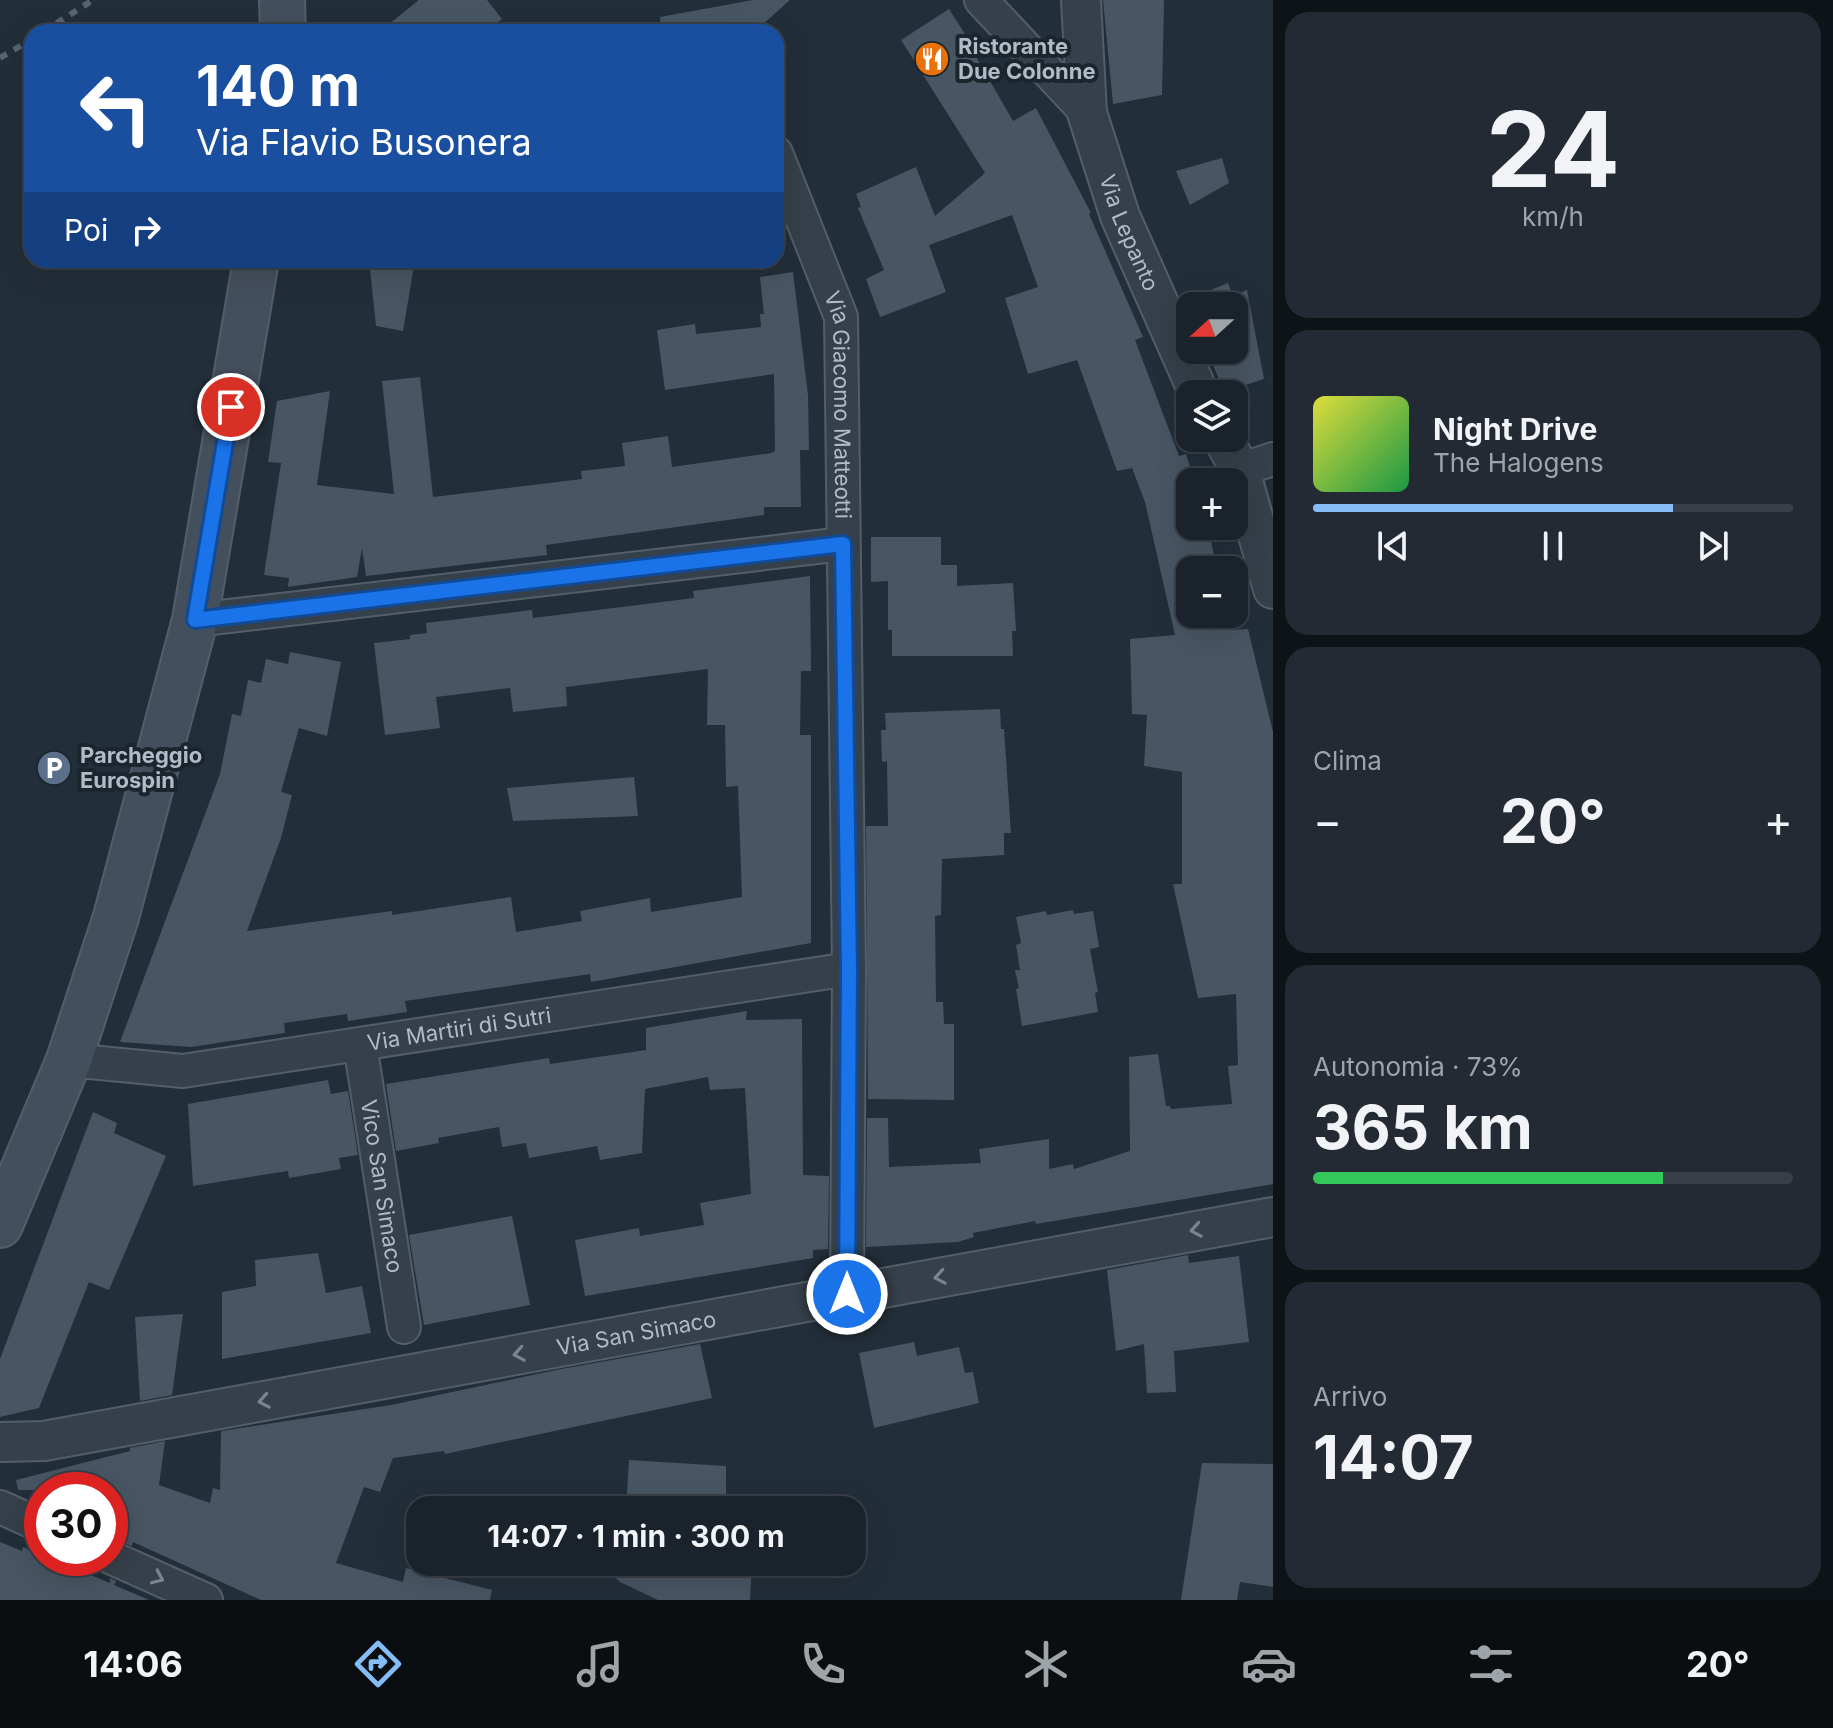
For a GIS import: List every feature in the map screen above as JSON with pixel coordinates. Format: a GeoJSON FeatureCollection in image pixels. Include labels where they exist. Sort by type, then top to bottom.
{"type":"FeatureCollection","features":[{"type":"Feature","properties":{"kind":"main road"},"geometry":{"type":"LineString","coordinates":[[282,0],[283,24]]}},
{"type":"Feature","properties":{"kind":"main road"},"geometry":{"type":"LineString","coordinates":[[0,1225],[69,1060],[116,917],[195,620],[255,268]]}},
{"type":"Feature","properties":{"kind":"main road"},"geometry":{"type":"LineString","coordinates":[[0,1167],[69,1060]]}},
{"type":"Feature","properties":{"kind":"street","name":"Via Lepanto"},"geometry":{"type":"LineString","coordinates":[[981,0],[1087,113]]}},
{"type":"Feature","properties":{"kind":"street","name":"Via Lepanto"},"geometry":{"type":"LineString","coordinates":[[1081,0],[1087,113],[1120,216],[1193,380]]}},
{"type":"Feature","properties":{"kind":"street","name":"Via Giacomo Matteotti"},"geometry":{"type":"LineString","coordinates":[[784,173],[841,317],[849,969],[847,1294]]}},
{"type":"Feature","properties":{"kind":"street"},"geometry":{"type":"LineString","coordinates":[[1245,456],[1273,589]]}},
{"type":"Feature","properties":{"kind":"street"},"geometry":{"type":"LineString","coordinates":[[195,620],[843,544]]}},
{"type":"Feature","properties":{"kind":"street","name":"Via Martiri di Sutri"},"geometry":{"type":"LineString","coordinates":[[69,1060],[183,1071],[849,969]]}},
{"type":"Feature","properties":{"kind":"street","name":"Vico San Simaco"},"geometry":{"type":"LineString","coordinates":[[360,1044],[404,1327]]}},
{"type":"Feature","properties":{"kind":"street","name":"Via San Simaco"},"geometry":{"type":"LineString","coordinates":[[0,1442],[44,1441],[1273,1217]]}},
{"type":"Feature","properties":{"kind":"street"},"geometry":{"type":"LineString","coordinates":[[0,1462],[44,1441]]}},
{"type":"Feature","properties":{"kind":"street"},"geometry":{"type":"LineString","coordinates":[[0,1507],[24,1518]]}},
{"type":"Feature","properties":{"kind":"street"},"geometry":{"type":"LineString","coordinates":[[128,1565],[206,1600]]}},
{"type":"Feature","properties":{"kind":"building"},"geometry":{"type":"Polygon","coordinates":[[[419,0],[487,0],[502,19],[495,24],[389,24],[419,0]]]}},
{"type":"Feature","properties":{"kind":"building"},"geometry":{"type":"Polygon","coordinates":[[[753,0],[790,0],[763,24],[660,24],[660,17],[753,0]]]}},
{"type":"Feature","properties":{"kind":"building"},"geometry":{"type":"Polygon","coordinates":[[[1103,0],[1164,0],[1162,95],[1113,104],[1103,0]]]}},
{"type":"Feature","properties":{"kind":"building"},"geometry":{"type":"Polygon","coordinates":[[[949,9],[1013,121],[1036,108],[1091,213],[1143,337],[1135,340],[1176,452],[1179,456],[1186,454],[1190,468],[1176,468],[1176,540],[1211,540],[1214,556],[1176,556],[1176,628],[1248,629],[1273,732],[1273,1184],[1036,1224],[1035,1221],[973,1233],[974,1237],[958,1242],[866,1247],[867,1118],[888,1118],[889,1167],[981,1163],[979,1149],[1049,1139],[1049,1169],[1073,1164],[1074,1169],[1130,1151],[1129,1057],[1158,1054],[1166,1106],[1171,1109],[1232,1104],[1228,1066],[1238,1065],[1236,994],[1198,998],[1173,884],[1182,884],[1182,772],[1144,766],[1147,715],[1132,714],[1130,639],[1175,635],[1145,502],[1132,468],[1117,471],[1077,360],[1028,374],[1005,298],[1038,287],[1012,215],[929,245],[946,292],[880,317],[866,279],[884,270],[858,208],[861,207],[856,194],[916,167],[935,216],[985,173],[901,40],[949,9]]]}},
{"type":"Feature","properties":{"kind":"building"},"geometry":{"type":"Polygon","coordinates":[[[1222,158],[1229,183],[1190,205],[1176,171],[1222,158]]]}},
{"type":"Feature","properties":{"kind":"building"},"geometry":{"type":"Polygon","coordinates":[[[370,268],[414,268],[403,331],[376,326],[370,268]]]}},
{"type":"Feature","properties":{"kind":"building"},"geometry":{"type":"Polygon","coordinates":[[[793,272],[808,395],[809,450],[800,450],[801,507],[764,507],[764,515],[546,545],[547,555],[366,576],[362,548],[357,577],[288,587],[289,578],[264,575],[281,463],[268,462],[277,401],[330,391],[317,485],[394,494],[382,381],[420,377],[433,497],[582,479],[581,471],[625,466],[622,443],[668,436],[672,467],[772,453],[775,451],[774,374],[665,390],[657,330],[695,324],[696,334],[761,327],[760,314],[764,314],[760,277],[793,272]]]}},
{"type":"Feature","properties":{"kind":"building"},"geometry":{"type":"Polygon","coordinates":[[[1228,283],[1231,292],[1206,292],[1228,283]]]}},
{"type":"Feature","properties":{"kind":"building"},"geometry":{"type":"Polygon","coordinates":[[[1248,295],[1264,379],[1248,384],[1248,380],[1219,380],[1213,364],[1248,364],[1248,295]]]}},
{"type":"Feature","properties":{"kind":"building"},"geometry":{"type":"Polygon","coordinates":[[[871,537],[941,537],[941,565],[957,565],[957,586],[1013,583],[1016,631],[1012,631],[1013,656],[892,656],[892,630],[888,630],[888,581],[871,582],[871,537]]]}},
{"type":"Feature","properties":{"kind":"building"},"geometry":{"type":"Polygon","coordinates":[[[810,576],[811,671],[801,671],[800,735],[811,735],[811,943],[591,982],[590,974],[405,1001],[407,1012],[348,1021],[347,1014],[284,1023],[285,1033],[191,1047],[120,1042],[220,774],[232,714],[241,716],[248,680],[261,683],[266,659],[288,664],[290,652],[341,662],[327,736],[299,728],[281,792],[292,795],[281,838],[247,931],[392,911],[392,915],[511,897],[516,932],[582,921],[580,911],[650,898],[651,912],[742,897],[738,786],[726,787],[725,725],[707,725],[708,669],[566,687],[567,706],[513,712],[510,688],[436,697],[440,728],[385,735],[374,643],[410,639],[410,635],[427,633],[426,623],[532,610],[533,618],[694,598],[693,591],[810,576]]]}},
{"type":"Feature","properties":{"kind":"building"},"geometry":{"type":"Polygon","coordinates":[[[1000,709],[1011,833],[1004,833],[1004,855],[942,859],[941,915],[935,916],[936,1002],[943,1002],[944,1024],[954,1024],[954,1100],[868,1099],[866,826],[888,826],[887,761],[882,762],[881,730],[886,730],[885,713],[1000,709]]]}},
{"type":"Feature","properties":{"kind":"building"},"geometry":{"type":"Polygon","coordinates":[[[634,777],[638,816],[513,821],[507,788],[634,777]]]}},
{"type":"Feature","properties":{"kind":"building"},"geometry":{"type":"Polygon","coordinates":[[[1073,910],[1074,914],[1093,911],[1099,947],[1090,949],[1098,992],[1095,993],[1098,1012],[1022,1026],[1016,989],[1019,988],[1015,970],[1020,970],[1016,945],[1021,943],[1016,917],[1073,910]]]}},
{"type":"Feature","properties":{"kind":"building"},"geometry":{"type":"Polygon","coordinates":[[[747,1011],[746,1020],[802,1019],[803,1175],[829,1176],[828,1249],[813,1250],[813,1258],[585,1296],[575,1240],[639,1228],[640,1236],[704,1225],[700,1203],[751,1194],[745,1088],[710,1090],[708,1077],[645,1089],[642,1153],[600,1160],[597,1146],[529,1158],[526,1143],[502,1147],[499,1127],[438,1138],[439,1143],[396,1151],[386,1084],[549,1058],[550,1064],[646,1050],[646,1028],[747,1011]]]}},
{"type":"Feature","properties":{"kind":"building"},"geometry":{"type":"Polygon","coordinates":[[[328,1080],[331,1094],[348,1091],[358,1155],[339,1158],[341,1169],[289,1178],[288,1171],[193,1186],[188,1104],[328,1080]]]}},
{"type":"Feature","properties":{"kind":"building"},"geometry":{"type":"Polygon","coordinates":[[[93,1112],[117,1123],[114,1133],[166,1156],[109,1290],[89,1282],[39,1408],[0,1417],[0,1359],[93,1112]]]}},
{"type":"Feature","properties":{"kind":"building"},"geometry":{"type":"Polygon","coordinates":[[[512,1216],[530,1305],[424,1325],[409,1235],[512,1216]]]}},
{"type":"Feature","properties":{"kind":"building"},"geometry":{"type":"Polygon","coordinates":[[[318,1253],[326,1293],[362,1286],[371,1333],[222,1359],[222,1292],[256,1286],[255,1260],[318,1253]]]}},
{"type":"Feature","properties":{"kind":"building"},"geometry":{"type":"Polygon","coordinates":[[[1188,1255],[1189,1263],[1239,1256],[1249,1342],[1174,1351],[1176,1392],[1147,1393],[1144,1344],[1116,1351],[1107,1270],[1188,1255]]]}},
{"type":"Feature","properties":{"kind":"building"},"geometry":{"type":"Polygon","coordinates":[[[183,1314],[172,1395],[140,1401],[135,1317],[183,1314]]]}},
{"type":"Feature","properties":{"kind":"building"},"geometry":{"type":"Polygon","coordinates":[[[914,1342],[917,1356],[959,1347],[965,1373],[973,1372],[979,1403],[874,1428],[859,1353],[914,1342]]]}},
{"type":"Feature","properties":{"kind":"building"},"geometry":{"type":"Polygon","coordinates":[[[700,1344],[712,1398],[445,1454],[444,1451],[393,1458],[380,1492],[364,1487],[336,1563],[403,1582],[406,1568],[406,1576],[437,1576],[492,1590],[490,1600],[261,1600],[133,1542],[132,1546],[128,1545],[128,1472],[47,1472],[165,1441],[159,1485],[210,1503],[213,1488],[220,1490],[221,1431],[391,1405],[700,1344]]]}},
{"type":"Feature","properties":{"kind":"building"},"geometry":{"type":"Polygon","coordinates":[[[629,1460],[726,1466],[726,1494],[756,1496],[627,1496],[629,1460]]]}},
{"type":"Feature","properties":{"kind":"building"},"geometry":{"type":"Polygon","coordinates":[[[1202,1463],[1273,1464],[1273,1587],[1240,1582],[1237,1600],[1181,1600],[1202,1463]]]}},
{"type":"Feature","properties":{"kind":"building"},"geometry":{"type":"Polygon","coordinates":[[[24,1478],[24,1490],[18,1490],[16,1480],[24,1478]]]}},
{"type":"Feature","properties":{"kind":"building"},"geometry":{"type":"Polygon","coordinates":[[[0,1542],[22,1551],[24,1547],[24,1576],[93,1576],[110,1583],[110,1578],[116,1581],[114,1585],[149,1600],[0,1600],[0,1542]]]}},
{"type":"Feature","properties":{"kind":"building"},"geometry":{"type":"Polygon","coordinates":[[[613,1576],[751,1576],[750,1600],[658,1600],[613,1576]]]}},
{"type":"Feature","properties":{"kind":"railway"},"geometry":{"type":"LineString","coordinates":[[56,24],[93,0]]}},
{"type":"Feature","properties":{"kind":"railway"},"geometry":{"type":"LineString","coordinates":[[0,58],[24,44]]}},
{"type":"Feature","properties":{"kind":"place","name":"Ristorante Due Colonne"},"geometry":{"type":"Point","coordinates":[932,59]}},
{"type":"Feature","properties":{"kind":"place","name":"Parcheggio Eurospin"},"geometry":{"type":"Point","coordinates":[54,768]}},
{"type":"Feature","properties":{"kind":"route"},"geometry":{"type":"LineString","coordinates":[[231,407],[195,620],[843,544],[849,969],[847,1294]]}}]}
